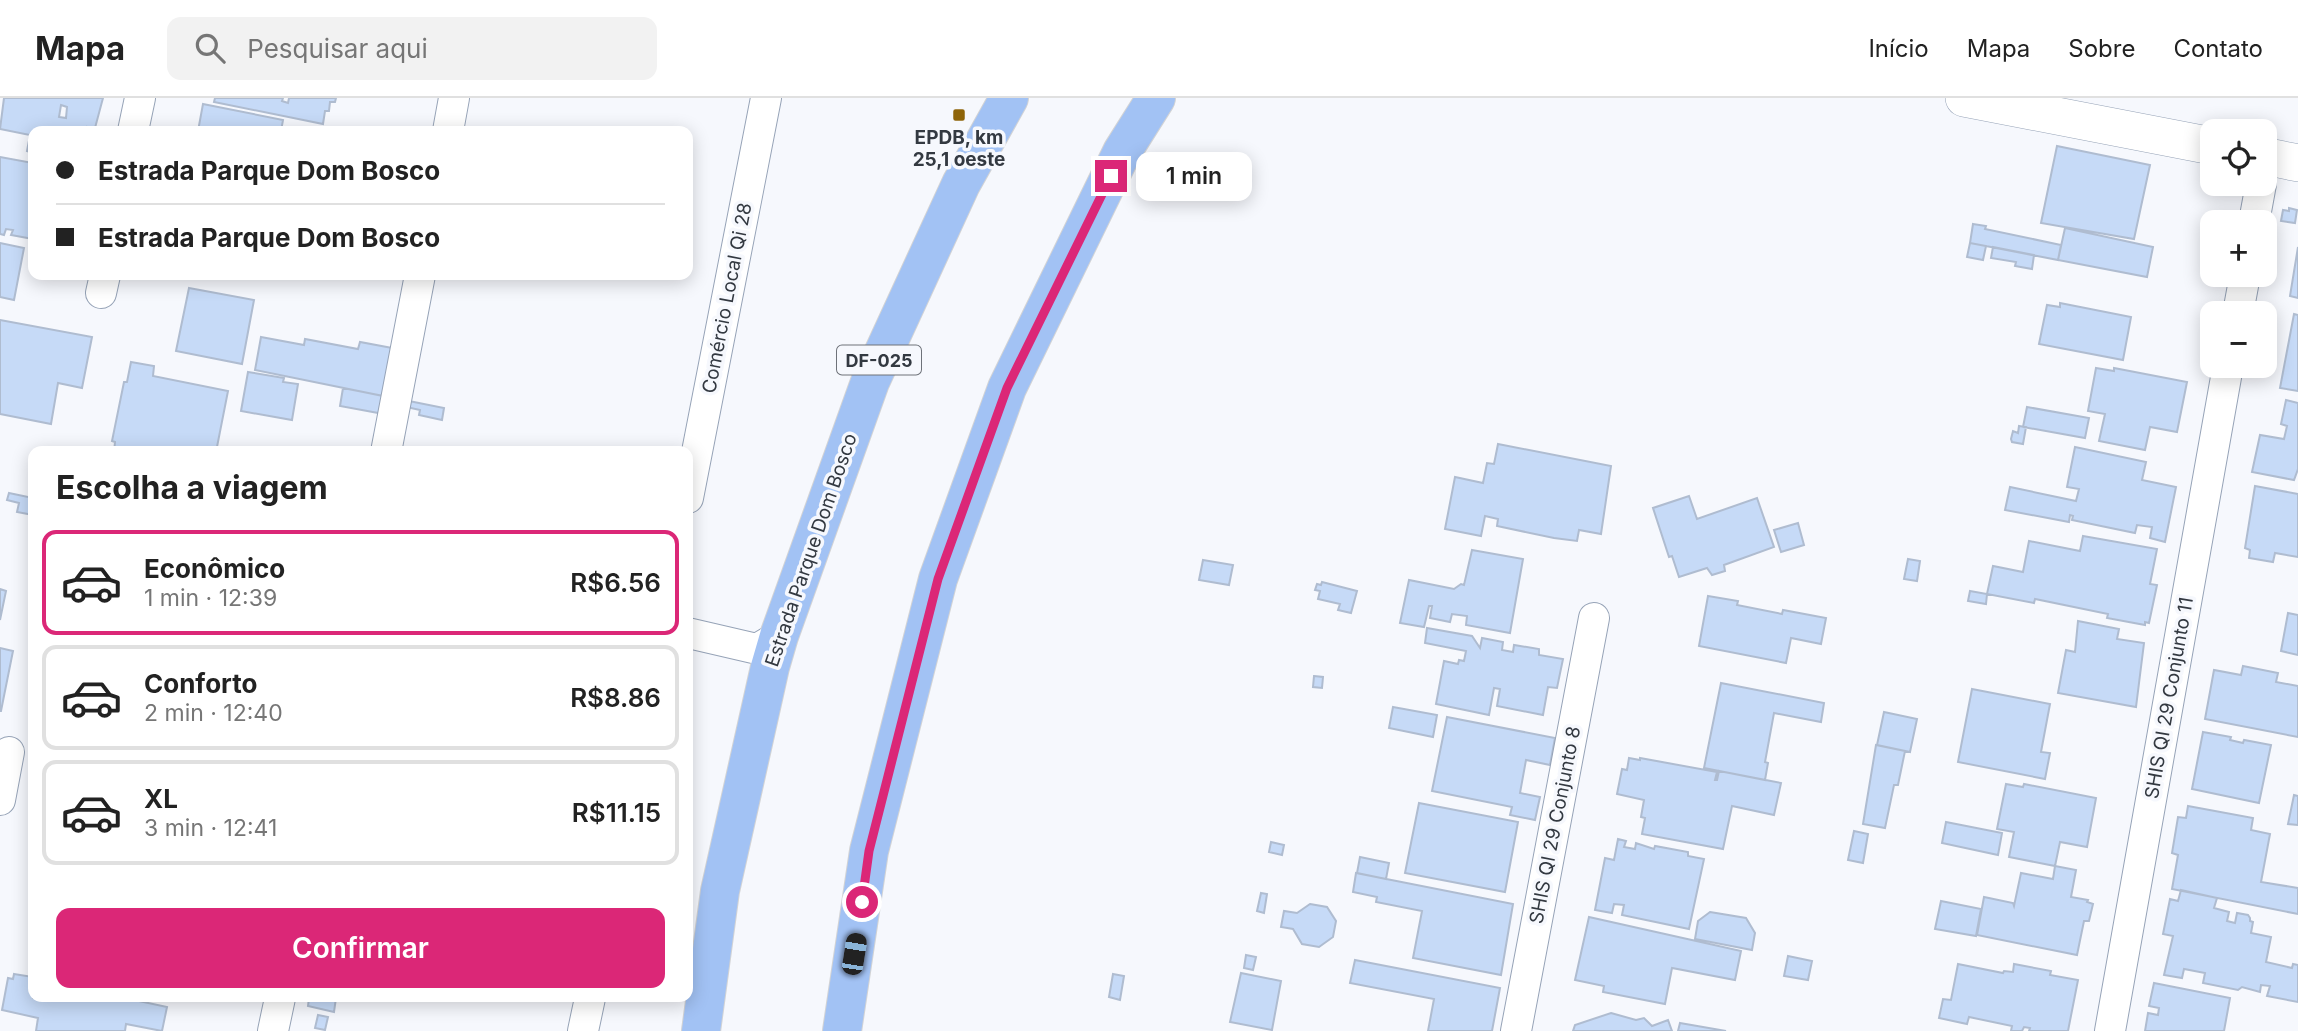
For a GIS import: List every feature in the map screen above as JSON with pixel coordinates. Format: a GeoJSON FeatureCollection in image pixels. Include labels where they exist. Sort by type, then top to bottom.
{"type":"FeatureCollection","features":[{"type":"Feature","properties":{"kind":"main road","name":"Estrada Parque Dom Bosco"},"geometry":{"type":"LineString","coordinates":[[701,1031],[720,891],[769,650],[870,382],[961,184],[1009,98]]}},
{"type":"Feature","properties":{"kind":"main road"},"geometry":{"type":"LineString","coordinates":[[842,1031],[869,851],[938,579],[1007,388],[1122,152],[1156,98]]}},
{"type":"Feature","properties":{"kind":"street"},"geometry":{"type":"LineString","coordinates":[[135,126],[140,98]]}},
{"type":"Feature","properties":{"kind":"street"},"geometry":{"type":"LineString","coordinates":[[449,126],[454,98]]}},
{"type":"Feature","properties":{"kind":"street","name":"Comércio Local Qi 28"},"geometry":{"type":"LineString","coordinates":[[693,472],[766,98]]}},
{"type":"Feature","properties":{"kind":"street"},"geometry":{"type":"LineString","coordinates":[[1964,98],[2200,144]]}},
{"type":"Feature","properties":{"kind":"street"},"geometry":{"type":"LineString","coordinates":[[387,446],[419,280]]}},
{"type":"Feature","properties":{"kind":"street","name":"SHIS QI 29 Conjunto 11"},"geometry":{"type":"LineString","coordinates":[[2110,1031],[2226,378]]}},
{"type":"Feature","properties":{"kind":"street","name":"SHIS QI 29 Conjunto 8"},"geometry":{"type":"LineString","coordinates":[[1516,1031],[1594,618]]}},
{"type":"Feature","properties":{"kind":"street"},"geometry":{"type":"LineString","coordinates":[[693,634],[769,650]]}},
{"type":"Feature","properties":{"kind":"street"},"geometry":{"type":"LineString","coordinates":[[0,800],[9,752]]}},
{"type":"Feature","properties":{"kind":"street"},"geometry":{"type":"LineString","coordinates":[[273,1031],[279,1002]]}},
{"type":"Feature","properties":{"kind":"street"},"geometry":{"type":"LineString","coordinates":[[583,1031],[589,1002]]}},
{"type":"Feature","properties":{"kind":"building"},"geometry":{"type":"Polygon","coordinates":[[[4,98],[103,98],[96,126],[28,126],[28,135],[0,129],[4,98]],[[61,105],[59,117],[66,118],[67,107],[61,105]]]}},
{"type":"Feature","properties":{"kind":"building"},"geometry":{"type":"Polygon","coordinates":[[[215,98],[283,98],[282,101],[288,103],[289,98],[336,98],[335,102],[330,102],[329,111],[325,111],[323,124],[214,102],[215,98]]]}},
{"type":"Feature","properties":{"kind":"building"},"geometry":{"type":"Polygon","coordinates":[[[203,104],[283,120],[282,126],[199,126],[203,104]]]}},
{"type":"Feature","properties":{"kind":"building"},"geometry":{"type":"Polygon","coordinates":[[[2057,146],[2150,165],[2134,239],[2041,223],[2057,146]]]}},
{"type":"Feature","properties":{"kind":"building"},"geometry":{"type":"Polygon","coordinates":[[[0,157],[28,162],[28,238],[11,235],[13,230],[6,229],[4,235],[0,234],[0,157]]]}},
{"type":"Feature","properties":{"kind":"building"},"geometry":{"type":"Polygon","coordinates":[[[2289,208],[2297,210],[2295,223],[2281,221],[2283,210],[2289,211],[2289,208]]]}},
{"type":"Feature","properties":{"kind":"building"},"geometry":{"type":"Polygon","coordinates":[[[1973,224],[2061,245],[2058,260],[1970,243],[1973,224]]]}},
{"type":"Feature","properties":{"kind":"building"},"geometry":{"type":"Polygon","coordinates":[[[2065,228],[2153,247],[2147,277],[2058,260],[2065,228]]]}},
{"type":"Feature","properties":{"kind":"building"},"geometry":{"type":"Polygon","coordinates":[[[0,243],[24,248],[14,300],[0,297],[0,243]]]}},
{"type":"Feature","properties":{"kind":"building"},"geometry":{"type":"Polygon","coordinates":[[[1970,243],[1986,246],[1983,260],[1967,257],[1970,243]]]}},
{"type":"Feature","properties":{"kind":"building"},"geometry":{"type":"Polygon","coordinates":[[[1993,247],[2034,255],[2032,269],[2015,266],[2016,262],[1991,258],[1993,247]]]}},
{"type":"Feature","properties":{"kind":"building"},"geometry":{"type":"Polygon","coordinates":[[[2298,247],[2298,298],[2290,296],[2298,247]]]}},
{"type":"Feature","properties":{"kind":"building"},"geometry":{"type":"Polygon","coordinates":[[[189,288],[254,300],[242,364],[176,351],[189,288]]]}},
{"type":"Feature","properties":{"kind":"building"},"geometry":{"type":"Polygon","coordinates":[[[2060,303],[2131,317],[2123,360],[2039,344],[2047,305],[2060,307],[2060,303]]]}},
{"type":"Feature","properties":{"kind":"building"},"geometry":{"type":"Polygon","coordinates":[[[2294,314],[2298,315],[2298,391],[2280,388],[2294,314]]]}},
{"type":"Feature","properties":{"kind":"building"},"geometry":{"type":"Polygon","coordinates":[[[0,320],[92,337],[82,388],[58,383],[51,424],[0,414],[0,320]]]}},
{"type":"Feature","properties":{"kind":"building"},"geometry":{"type":"Polygon","coordinates":[[[261,337],[304,345],[305,339],[358,349],[360,342],[403,350],[393,398],[255,370],[261,337]]]}},
{"type":"Feature","properties":{"kind":"building"},"geometry":{"type":"Polygon","coordinates":[[[131,362],[154,366],[153,376],[228,391],[217,446],[115,446],[115,442],[112,441],[124,382],[127,382],[131,362]]]}},
{"type":"Feature","properties":{"kind":"building"},"geometry":{"type":"Polygon","coordinates":[[[2096,368],[2114,371],[2114,368],[2187,382],[2177,432],[2150,427],[2145,450],[2099,441],[2105,414],[2088,411],[2096,368]]]}},
{"type":"Feature","properties":{"kind":"building"},"geometry":{"type":"Polygon","coordinates":[[[248,372],[284,378],[283,382],[298,384],[292,420],[241,411],[248,372]]]}},
{"type":"Feature","properties":{"kind":"building"},"geometry":{"type":"Polygon","coordinates":[[[343,388],[404,400],[400,417],[340,406],[343,388]]]}},
{"type":"Feature","properties":{"kind":"building"},"geometry":{"type":"Polygon","coordinates":[[[404,400],[444,408],[442,420],[419,415],[420,410],[402,406],[404,400]]]}},
{"type":"Feature","properties":{"kind":"building"},"geometry":{"type":"Polygon","coordinates":[[[2286,400],[2298,403],[2298,469],[2294,480],[2252,472],[2260,435],[2284,439],[2287,426],[2281,424],[2286,400]]]}},
{"type":"Feature","properties":{"kind":"building"},"geometry":{"type":"Polygon","coordinates":[[[2027,407],[2089,418],[2085,438],[2023,427],[2027,407]]]}},
{"type":"Feature","properties":{"kind":"building"},"geometry":{"type":"Polygon","coordinates":[[[2019,426],[2026,427],[2023,444],[2012,442],[2011,439],[2013,431],[2018,433],[2019,426]]]}},
{"type":"Feature","properties":{"kind":"building"},"geometry":{"type":"Polygon","coordinates":[[[1498,444],[1611,466],[1601,534],[1579,530],[1577,541],[1554,538],[1497,526],[1498,519],[1485,516],[1481,536],[1445,529],[1455,477],[1483,483],[1487,463],[1494,464],[1498,444]]]}},
{"type":"Feature","properties":{"kind":"building"},"geometry":{"type":"Polygon","coordinates":[[[2075,447],[2146,462],[2142,480],[2176,487],[2165,542],[2150,538],[2152,527],[2137,525],[2135,533],[2072,520],[2073,516],[2070,515],[2069,522],[2005,510],[2010,487],[2076,501],[2079,489],[2067,487],[2075,447]]]}},
{"type":"Feature","properties":{"kind":"building"},"geometry":{"type":"Polygon","coordinates":[[[2255,486],[2298,494],[2298,557],[2275,553],[2273,562],[2249,558],[2250,550],[2245,548],[2255,486]]]}},
{"type":"Feature","properties":{"kind":"building"},"geometry":{"type":"Polygon","coordinates":[[[9,493],[28,497],[28,514],[17,512],[19,503],[7,500],[9,493]]]}},
{"type":"Feature","properties":{"kind":"building"},"geometry":{"type":"Polygon","coordinates":[[[1689,496],[1697,519],[1757,498],[1774,547],[1724,565],[1725,571],[1712,575],[1707,568],[1679,577],[1672,556],[1669,557],[1653,508],[1689,496]]]}},
{"type":"Feature","properties":{"kind":"building"},"geometry":{"type":"Polygon","coordinates":[[[1798,523],[1804,545],[1781,552],[1774,530],[1798,523]]]}},
{"type":"Feature","properties":{"kind":"building"},"geometry":{"type":"Polygon","coordinates":[[[2083,536],[2157,549],[2150,584],[2157,585],[2149,623],[2145,622],[2145,625],[2107,618],[2108,614],[2035,599],[2034,603],[1987,594],[1993,566],[2023,572],[2029,541],[2080,551],[2083,536]]]}},
{"type":"Feature","properties":{"kind":"building"},"geometry":{"type":"Polygon","coordinates":[[[1472,550],[1523,559],[1510,633],[1466,625],[1467,616],[1452,614],[1450,622],[1430,618],[1432,606],[1429,606],[1424,627],[1400,623],[1409,580],[1454,589],[1464,585],[1472,550]]]}},
{"type":"Feature","properties":{"kind":"building"},"geometry":{"type":"Polygon","coordinates":[[[1908,559],[1920,561],[1917,581],[1904,579],[1908,559]]]}},
{"type":"Feature","properties":{"kind":"building"},"geometry":{"type":"Polygon","coordinates":[[[1203,560],[1233,565],[1229,585],[1199,580],[1203,560]]]}},
{"type":"Feature","properties":{"kind":"building"},"geometry":{"type":"Polygon","coordinates":[[[1322,582],[1357,591],[1351,613],[1338,610],[1340,604],[1318,599],[1320,591],[1315,590],[1317,584],[1321,585],[1322,582]]]}},
{"type":"Feature","properties":{"kind":"building"},"geometry":{"type":"Polygon","coordinates":[[[0,589],[6,591],[0,620],[0,589]]]}},
{"type":"Feature","properties":{"kind":"building"},"geometry":{"type":"Polygon","coordinates":[[[1970,591],[1987,594],[1986,604],[1968,601],[1970,591]]]}},
{"type":"Feature","properties":{"kind":"building"},"geometry":{"type":"Polygon","coordinates":[[[1708,596],[1738,601],[1737,605],[1782,614],[1783,610],[1826,618],[1821,644],[1791,638],[1786,663],[1699,646],[1708,596]]]}},
{"type":"Feature","properties":{"kind":"building"},"geometry":{"type":"Polygon","coordinates":[[[2288,613],[2298,615],[2298,655],[2281,651],[2288,613]]]}},
{"type":"Feature","properties":{"kind":"building"},"geometry":{"type":"Polygon","coordinates":[[[2078,621],[2119,629],[2117,639],[2144,643],[2136,707],[2058,693],[2066,650],[2075,652],[2078,621]]]}},
{"type":"Feature","properties":{"kind":"building"},"geometry":{"type":"Polygon","coordinates":[[[1427,628],[1472,636],[1480,648],[1482,638],[1503,642],[1502,650],[1513,652],[1514,645],[1539,649],[1539,655],[1563,659],[1557,688],[1548,687],[1543,715],[1497,706],[1500,689],[1494,688],[1489,715],[1436,704],[1444,661],[1458,664],[1459,660],[1464,661],[1466,651],[1425,643],[1427,628]]]}},
{"type":"Feature","properties":{"kind":"building"},"geometry":{"type":"Polygon","coordinates":[[[0,648],[13,651],[1,711],[0,711],[0,648]]]}},
{"type":"Feature","properties":{"kind":"building"},"geometry":{"type":"Polygon","coordinates":[[[2243,666],[2278,673],[2276,682],[2298,686],[2298,737],[2205,719],[2214,670],[2241,675],[2243,666]]]}},
{"type":"Feature","properties":{"kind":"building"},"geometry":{"type":"Polygon","coordinates":[[[1314,676],[1323,677],[1322,688],[1313,687],[1314,676]]]}},
{"type":"Feature","properties":{"kind":"building"},"geometry":{"type":"Polygon","coordinates":[[[1721,683],[1824,703],[1821,722],[1774,713],[1765,762],[1768,763],[1765,780],[1704,768],[1721,683]]]}},
{"type":"Feature","properties":{"kind":"building"},"geometry":{"type":"Polygon","coordinates":[[[1972,689],[2050,704],[2041,752],[2050,753],[2045,779],[1958,762],[1972,689]]]}},
{"type":"Feature","properties":{"kind":"building"},"geometry":{"type":"Polygon","coordinates":[[[1393,707],[1437,715],[1433,737],[1389,728],[1393,707]]]}},
{"type":"Feature","properties":{"kind":"building"},"geometry":{"type":"Polygon","coordinates":[[[1884,712],[1917,719],[1910,752],[1877,745],[1884,712]]]}},
{"type":"Feature","properties":{"kind":"building"},"geometry":{"type":"Polygon","coordinates":[[[1447,717],[1555,738],[1550,765],[1526,760],[1520,793],[1540,797],[1535,820],[1510,815],[1512,807],[1432,791],[1447,717]]]}},
{"type":"Feature","properties":{"kind":"building"},"geometry":{"type":"Polygon","coordinates":[[[2203,732],[2231,737],[2230,740],[2243,743],[2244,740],[2271,745],[2259,803],[2192,789],[2203,732]]]}},
{"type":"Feature","properties":{"kind":"building"},"geometry":{"type":"Polygon","coordinates":[[[1876,745],[1905,751],[1885,828],[1863,824],[1876,745]]]}},
{"type":"Feature","properties":{"kind":"building"},"geometry":{"type":"Polygon","coordinates":[[[1629,758],[1717,772],[1715,780],[1719,771],[1781,783],[1774,815],[1732,806],[1723,849],[1642,834],[1644,800],[1617,794],[1622,769],[1627,770],[1629,758]]]}},
{"type":"Feature","properties":{"kind":"building"},"geometry":{"type":"Polygon","coordinates":[[[2006,784],[2023,787],[2024,784],[2096,798],[2087,847],[2060,842],[2055,866],[2009,857],[2014,832],[1997,829],[2006,784]]]}},
{"type":"Feature","properties":{"kind":"building"},"geometry":{"type":"Polygon","coordinates":[[[2294,795],[2298,796],[2298,825],[2288,824],[2294,795]]]}},
{"type":"Feature","properties":{"kind":"building"},"geometry":{"type":"Polygon","coordinates":[[[1419,803],[1518,822],[1505,892],[1405,873],[1419,803]]]}},
{"type":"Feature","properties":{"kind":"building"},"geometry":{"type":"Polygon","coordinates":[[[2188,806],[2253,818],[2251,830],[2270,834],[2261,882],[2298,888],[2298,914],[2172,889],[2178,855],[2172,853],[2178,817],[2186,818],[2188,806]]]}},
{"type":"Feature","properties":{"kind":"building"},"geometry":{"type":"Polygon","coordinates":[[[1946,822],[2002,833],[1998,855],[1942,843],[1946,822]]]}},
{"type":"Feature","properties":{"kind":"building"},"geometry":{"type":"Polygon","coordinates":[[[1854,831],[1868,834],[1863,863],[1848,860],[1854,831]]]}},
{"type":"Feature","properties":{"kind":"building"},"geometry":{"type":"Polygon","coordinates":[[[1618,839],[1626,841],[1624,847],[1635,849],[1636,843],[1654,849],[1655,846],[1688,852],[1688,856],[1704,859],[1689,929],[1622,915],[1624,905],[1614,904],[1612,913],[1595,910],[1605,858],[1614,860],[1618,839]]]}},
{"type":"Feature","properties":{"kind":"building"},"geometry":{"type":"Polygon","coordinates":[[[1271,842],[1284,845],[1282,855],[1269,852],[1271,842]]]}},
{"type":"Feature","properties":{"kind":"building"},"geometry":{"type":"Polygon","coordinates":[[[1360,857],[1389,863],[1386,879],[1357,873],[1360,857]]]}},
{"type":"Feature","properties":{"kind":"building"},"geometry":{"type":"Polygon","coordinates":[[[2055,866],[2076,870],[2071,897],[2088,900],[2087,902],[2093,904],[2089,921],[2084,921],[2077,955],[1977,935],[1984,897],[2013,903],[2014,906],[2021,873],[2053,879],[2055,866]]]}},
{"type":"Feature","properties":{"kind":"building"},"geometry":{"type":"Polygon","coordinates":[[[1356,873],[1513,904],[1501,975],[1413,958],[1422,911],[1376,902],[1377,897],[1353,892],[1356,873]]]}},
{"type":"Feature","properties":{"kind":"building"},"geometry":{"type":"Polygon","coordinates":[[[2181,890],[2217,898],[2214,908],[2229,912],[2227,921],[2235,923],[2237,913],[2248,915],[2253,922],[2251,933],[2271,937],[2266,962],[2292,968],[2293,964],[2298,965],[2298,1002],[2267,996],[2270,986],[2261,985],[2260,992],[2242,987],[2238,990],[2203,983],[2205,973],[2184,969],[2182,978],[2164,975],[2173,936],[2163,934],[2170,899],[2178,901],[2181,890]]]}},
{"type":"Feature","properties":{"kind":"building"},"geometry":{"type":"Polygon","coordinates":[[[1261,893],[1267,894],[1264,913],[1257,911],[1261,893]]]}},
{"type":"Feature","properties":{"kind":"building"},"geometry":{"type":"Polygon","coordinates":[[[1941,901],[1981,909],[1976,936],[1935,929],[1941,901]]]}},
{"type":"Feature","properties":{"kind":"building"},"geometry":{"type":"Polygon","coordinates":[[[1310,904],[1327,907],[1336,921],[1333,937],[1319,947],[1302,944],[1293,929],[1281,927],[1284,911],[1297,913],[1310,904]]]}},
{"type":"Feature","properties":{"kind":"building"},"geometry":{"type":"Polygon","coordinates":[[[1710,912],[1746,918],[1755,933],[1752,950],[1695,939],[1698,921],[1710,912]]]}},
{"type":"Feature","properties":{"kind":"building"},"geometry":{"type":"Polygon","coordinates":[[[1589,917],[1741,951],[1735,980],[1672,968],[1665,1004],[1603,992],[1604,986],[1575,980],[1589,917]]]}},
{"type":"Feature","properties":{"kind":"building"},"geometry":{"type":"Polygon","coordinates":[[[1246,955],[1256,957],[1253,970],[1244,968],[1246,955]]]}},
{"type":"Feature","properties":{"kind":"building"},"geometry":{"type":"Polygon","coordinates":[[[1788,956],[1812,961],[1808,980],[1784,976],[1788,956]]]}},
{"type":"Feature","properties":{"kind":"building"},"geometry":{"type":"Polygon","coordinates":[[[1355,960],[1500,988],[1492,1031],[1428,1031],[1434,999],[1350,983],[1355,960]]]}},
{"type":"Feature","properties":{"kind":"building"},"geometry":{"type":"Polygon","coordinates":[[[1958,964],[2003,973],[2013,972],[2014,964],[2051,971],[2050,975],[2078,980],[2068,1031],[2029,1031],[2030,1028],[2024,1027],[2022,1031],[2011,1031],[2012,1026],[1969,1017],[1967,1024],[1939,1018],[1943,999],[1951,1000],[1958,964]]]}},
{"type":"Feature","properties":{"kind":"building"},"geometry":{"type":"Polygon","coordinates":[[[1241,973],[1281,981],[1272,1030],[1230,1022],[1241,973]]]}},
{"type":"Feature","properties":{"kind":"building"},"geometry":{"type":"Polygon","coordinates":[[[14,974],[28,976],[28,1002],[144,1002],[167,1007],[162,1031],[126,1024],[125,1031],[36,1031],[38,1018],[2,1010],[8,978],[13,979],[14,974]]]}},
{"type":"Feature","properties":{"kind":"building"},"geometry":{"type":"Polygon","coordinates":[[[1113,974],[1124,976],[1120,1000],[1109,997],[1113,974]]]}},
{"type":"Feature","properties":{"kind":"building"},"geometry":{"type":"Polygon","coordinates":[[[2154,983],[2230,998],[2224,1031],[2145,1031],[2148,1013],[2158,1015],[2159,1008],[2149,1006],[2154,983]]]}},
{"type":"Feature","properties":{"kind":"building"},"geometry":{"type":"Polygon","coordinates":[[[308,1002],[335,1002],[334,1012],[308,1006],[308,1002]]]}},
{"type":"Feature","properties":{"kind":"building"},"geometry":{"type":"Polygon","coordinates":[[[1611,1013],[1636,1020],[1644,1018],[1652,1026],[1668,1020],[1672,1031],[1573,1031],[1575,1025],[1611,1013]]]}},
{"type":"Feature","properties":{"kind":"building"},"geometry":{"type":"Polygon","coordinates":[[[318,1015],[328,1017],[325,1030],[315,1028],[318,1015]]]}},
{"type":"Feature","properties":{"kind":"building"},"geometry":{"type":"Polygon","coordinates":[[[1680,1023],[1726,1031],[1678,1031],[1680,1023]]]}},
{"type":"Feature","properties":{"kind":"place","name":"EPDB, km 25,1 oeste"},"geometry":{"type":"Point","coordinates":[959,115]}},
{"type":"Feature","properties":{"kind":"route"},"geometry":{"type":"LineString","coordinates":[[862,902],[869,851],[938,579],[1007,388],[1111,176]]}}]}
